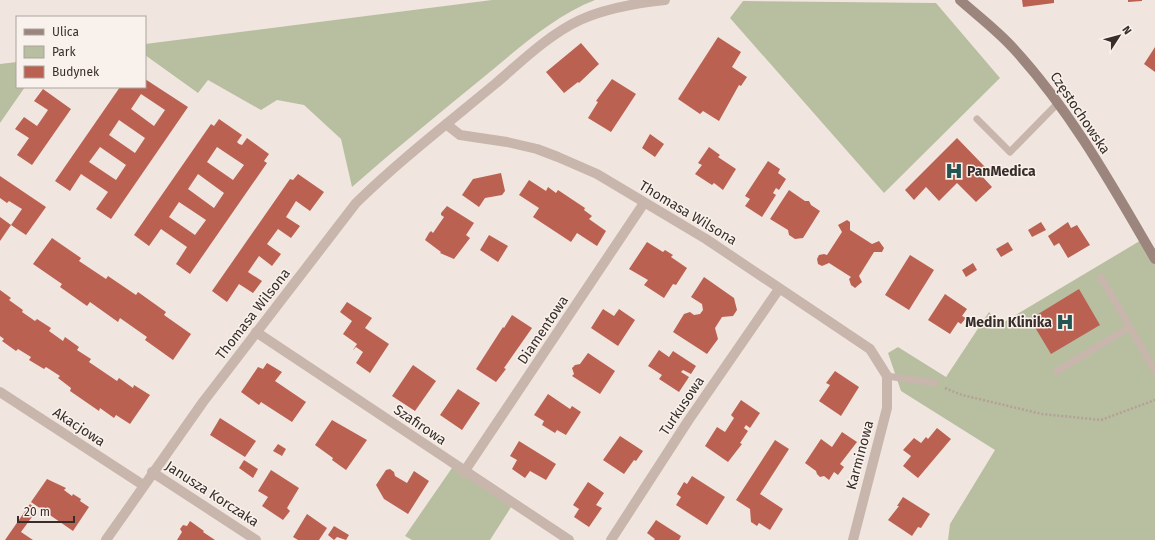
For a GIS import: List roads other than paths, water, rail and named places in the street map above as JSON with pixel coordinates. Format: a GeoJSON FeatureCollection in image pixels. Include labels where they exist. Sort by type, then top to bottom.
{"type":"FeatureCollection","features":[{"type":"Feature","properties":{"kind":"main road","name":"Częstochowska"},"geometry":{"type":"LineString","coordinates":[[960,0],[1013,48],[1036,74],[1105,174],[1155,259]]}},
{"type":"Feature","properties":{"kind":"street","name":"Thomasa Wilsona"},"geometry":{"type":"LineString","coordinates":[[106,540],[152,472],[256,332],[356,203],[412,151],[546,42],[579,20],[610,9],[665,0]]}},
{"type":"Feature","properties":{"kind":"street","name":"Thomasa Wilsona"},"geometry":{"type":"LineString","coordinates":[[446,124],[460,135],[507,142],[558,156],[597,174],[706,239],[870,349],[887,376]]}},
{"type":"Feature","properties":{"kind":"street","name":"Diamentowa"},"geometry":{"type":"LineString","coordinates":[[464,472],[644,203]]}},
{"type":"Feature","properties":{"kind":"street","name":"Turkusowa"},"geometry":{"type":"LineString","coordinates":[[611,540],[688,421],[779,289]]}},
{"type":"Feature","properties":{"kind":"street","name":"Szafirowa"},"geometry":{"type":"LineString","coordinates":[[256,332],[568,540]]}},
{"type":"Feature","properties":{"kind":"street","name":"Karminowa"},"geometry":{"type":"LineString","coordinates":[[853,540],[887,408],[887,376]]}},
{"type":"Feature","properties":{"kind":"street","name":"Akacjowa"},"geometry":{"type":"LineString","coordinates":[[0,392],[143,485]]}},
{"type":"Feature","properties":{"kind":"street","name":"Janusza Korczaka"},"geometry":{"type":"LineString","coordinates":[[152,472],[256,540]]}},
{"type":"Feature","properties":{"kind":"lane"},"geometry":{"type":"LineString","coordinates":[[977,119],[1010,152],[1057,104]]}},
{"type":"Feature","properties":{"kind":"lane"},"geometry":{"type":"LineString","coordinates":[[1101,277],[1155,371]]}},
{"type":"Feature","properties":{"kind":"lane"},"geometry":{"type":"LineString","coordinates":[[1056,371],[1130,327]]}},
{"type":"Feature","properties":{"kind":"lane"},"geometry":{"type":"LineString","coordinates":[[887,376],[935,383]]}},
{"type":"Feature","properties":{"kind":"place","name":"PanMedica"},"geometry":{"type":"Point","coordinates":[954,171]}},
{"type":"Feature","properties":{"kind":"place","name":"Medin Klinika"},"geometry":{"type":"Point","coordinates":[1065,322]}}]}
